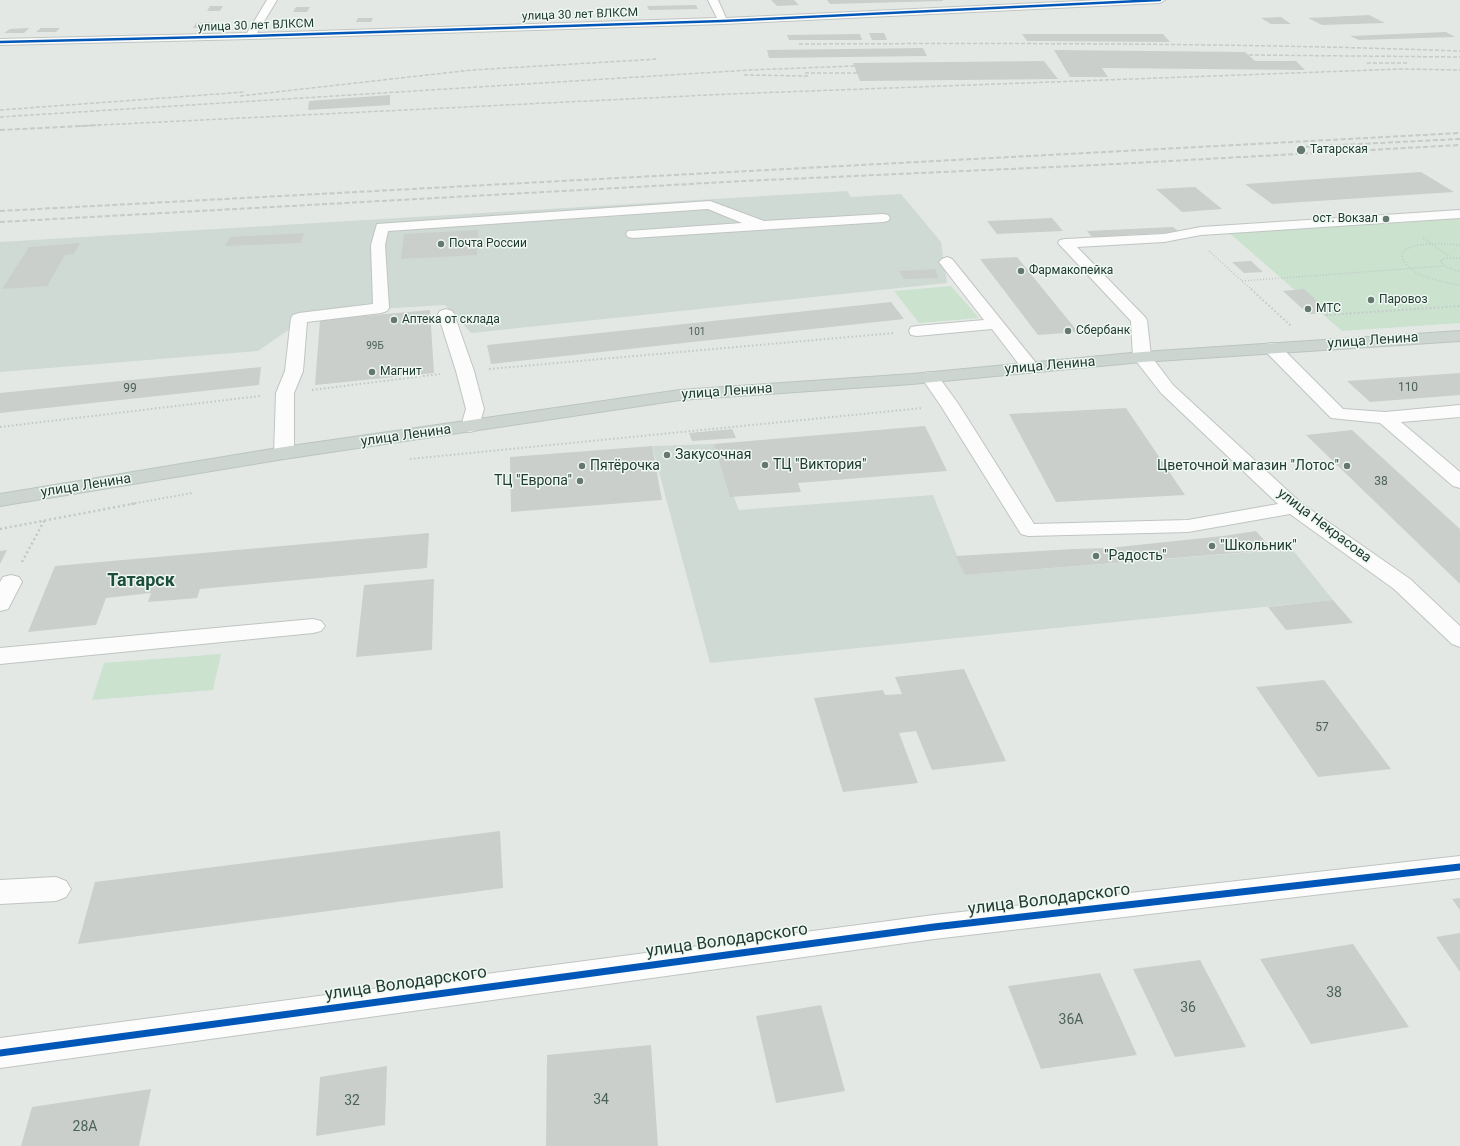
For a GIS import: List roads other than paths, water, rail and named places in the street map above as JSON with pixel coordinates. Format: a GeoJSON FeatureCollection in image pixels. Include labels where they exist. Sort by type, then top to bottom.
{"type":"FeatureCollection","features":[{"type":"Feature","properties":{"kind":"main road","name":"улица Ленина"},"geometry":{"type":"LineString","coordinates":[[0,500],[284,453],[680,395],[930,377],[1142,357],[1460,336]]}},
{"type":"Feature","properties":{"kind":"street"},"geometry":{"type":"LineString","coordinates":[[250,36],[272,0]]}},
{"type":"Feature","properties":{"kind":"street"},"geometry":{"type":"LineString","coordinates":[[713,0],[723,21]]}},
{"type":"Feature","properties":{"kind":"street","name":"улица 30 лет ВЛКСМ"},"geometry":{"type":"LineString","coordinates":[[0,42],[250,36],[723,21],[1020,3],[1160,0]]}},
{"type":"Feature","properties":{"kind":"street"},"geometry":{"type":"LineString","coordinates":[[284,453],[285,393],[294,372],[299,318],[381,308],[378,246],[382,227],[710,204],[763,226]]}},
{"type":"Feature","properties":{"kind":"street"},"geometry":{"type":"LineString","coordinates":[[1142,357],[1139,320],[1065,243],[1164,238],[1201,231],[1460,214]]}},
{"type":"Feature","properties":{"kind":"street"},"geometry":{"type":"LineString","coordinates":[[632,234],[884,218]]}},
{"type":"Feature","properties":{"kind":"street"},"geometry":{"type":"LineString","coordinates":[[947,262],[1030,368]]}},
{"type":"Feature","properties":{"kind":"street"},"geometry":{"type":"LineString","coordinates":[[446,314],[465,372],[475,409],[470,426]]}},
{"type":"Feature","properties":{"kind":"street"},"geometry":{"type":"LineString","coordinates":[[917,331],[996,324]]}},
{"type":"Feature","properties":{"kind":"street"},"geometry":{"type":"LineString","coordinates":[[1272,348],[1338,414],[1385,418],[1460,411]]}},
{"type":"Feature","properties":{"kind":"street","name":"улица Некрасова"},"geometry":{"type":"LineString","coordinates":[[1142,357],[1167,389],[1294,507],[1402,584],[1460,639]]}},
{"type":"Feature","properties":{"kind":"street"},"geometry":{"type":"LineString","coordinates":[[930,377],[950,405],[1028,530],[1188,526],[1294,507]]}},
{"type":"Feature","properties":{"kind":"street"},"geometry":{"type":"LineString","coordinates":[[1385,418],[1460,482]]}},
{"type":"Feature","properties":{"kind":"street"},"geometry":{"type":"LineString","coordinates":[[0,604],[11,582]]}},
{"type":"Feature","properties":{"kind":"street"},"geometry":{"type":"LineString","coordinates":[[0,656],[313,626]]}},
{"type":"Feature","properties":{"kind":"street","name":"улица Володарского"},"geometry":{"type":"LineString","coordinates":[[0,1053],[934,927],[1460,867]]}},
{"type":"Feature","properties":{"kind":"street"},"geometry":{"type":"LineString","coordinates":[[0,892],[56,889]]}},
{"type":"Feature","properties":{"kind":"railway"},"geometry":{"type":"LineString","coordinates":[[799,44],[1130,44],[1295,46],[1460,51]]}},
{"type":"Feature","properties":{"kind":"railway"},"geometry":{"type":"LineString","coordinates":[[1249,55],[1460,57]]}},
{"type":"Feature","properties":{"kind":"railway"},"geometry":{"type":"LineString","coordinates":[[240,96],[472,70],[658,59]]}},
{"type":"Feature","properties":{"kind":"railway"},"geometry":{"type":"LineString","coordinates":[[1367,63],[1407,63]]}},
{"type":"Feature","properties":{"kind":"railway"},"geometry":{"type":"LineString","coordinates":[[0,117],[749,70],[854,66]]}},
{"type":"Feature","properties":{"kind":"railway"},"geometry":{"type":"LineString","coordinates":[[80,126],[729,94],[1401,69],[1460,70]]}},
{"type":"Feature","properties":{"kind":"railway"},"geometry":{"type":"LineString","coordinates":[[805,73],[857,73]]}},
{"type":"Feature","properties":{"kind":"railway"},"geometry":{"type":"LineString","coordinates":[[744,75],[810,76]]}},
{"type":"Feature","properties":{"kind":"railway"},"geometry":{"type":"LineString","coordinates":[[0,110],[245,92]]}},
{"type":"Feature","properties":{"kind":"railway"},"geometry":{"type":"LineString","coordinates":[[80,126],[100,125]]}},
{"type":"Feature","properties":{"kind":"railway"},"geometry":{"type":"LineString","coordinates":[[0,130],[80,126]]}},
{"type":"Feature","properties":{"kind":"railway"},"geometry":{"type":"LineString","coordinates":[[0,211],[1460,133]]}},
{"type":"Feature","properties":{"kind":"railway"},"geometry":{"type":"LineString","coordinates":[[1298,147],[1460,139]]}},
{"type":"Feature","properties":{"kind":"railway"},"geometry":{"type":"LineString","coordinates":[[0,222],[744,181],[1097,165],[1460,145]]}},
{"type":"Feature","properties":{"kind":"place","name":"Татарская"},"geometry":{"type":"Point","coordinates":[1301,150]}},
{"type":"Feature","properties":{"kind":"place","name":"ост. Вокзал"},"geometry":{"type":"Point","coordinates":[1386,219]}},
{"type":"Feature","properties":{"kind":"place","name":"Почта России"},"geometry":{"type":"Point","coordinates":[441,244]}},
{"type":"Feature","properties":{"kind":"place","name":"Фармакопейка"},"geometry":{"type":"Point","coordinates":[1021,271]}},
{"type":"Feature","properties":{"kind":"place","name":"Паровоз"},"geometry":{"type":"Point","coordinates":[1371,300]}},
{"type":"Feature","properties":{"kind":"place","name":"МТС"},"geometry":{"type":"Point","coordinates":[1308,309]}},
{"type":"Feature","properties":{"kind":"place","name":"Аптека от склада"},"geometry":{"type":"Point","coordinates":[394,320]}},
{"type":"Feature","properties":{"kind":"place","name":"Сбербанк"},"geometry":{"type":"Point","coordinates":[1068,331]}},
{"type":"Feature","properties":{"kind":"place","name":"Магнит"},"geometry":{"type":"Point","coordinates":[372,372]}},
{"type":"Feature","properties":{"kind":"place","name":"Закусочная"},"geometry":{"type":"Point","coordinates":[667,455]}},
{"type":"Feature","properties":{"kind":"place","name":"ТЦ \"Виктория\""},"geometry":{"type":"Point","coordinates":[765,465]}},
{"type":"Feature","properties":{"kind":"place","name":"Пятёрочка"},"geometry":{"type":"Point","coordinates":[582,466]}},
{"type":"Feature","properties":{"kind":"place","name":"Цветочной магазин \"Лотос\""},"geometry":{"type":"Point","coordinates":[1347,466]}},
{"type":"Feature","properties":{"kind":"place","name":"ТЦ \"Европа\""},"geometry":{"type":"Point","coordinates":[580,481]}},
{"type":"Feature","properties":{"kind":"place","name":"\"Школьник\""},"geometry":{"type":"Point","coordinates":[1212,546]}},
{"type":"Feature","properties":{"kind":"place","name":"\"Радость\""},"geometry":{"type":"Point","coordinates":[1096,556]}},
{"type":"Feature","properties":{"kind":"district","name":"Татарск"},"geometry":{"type":"Point","coordinates":[141,581]}}]}
